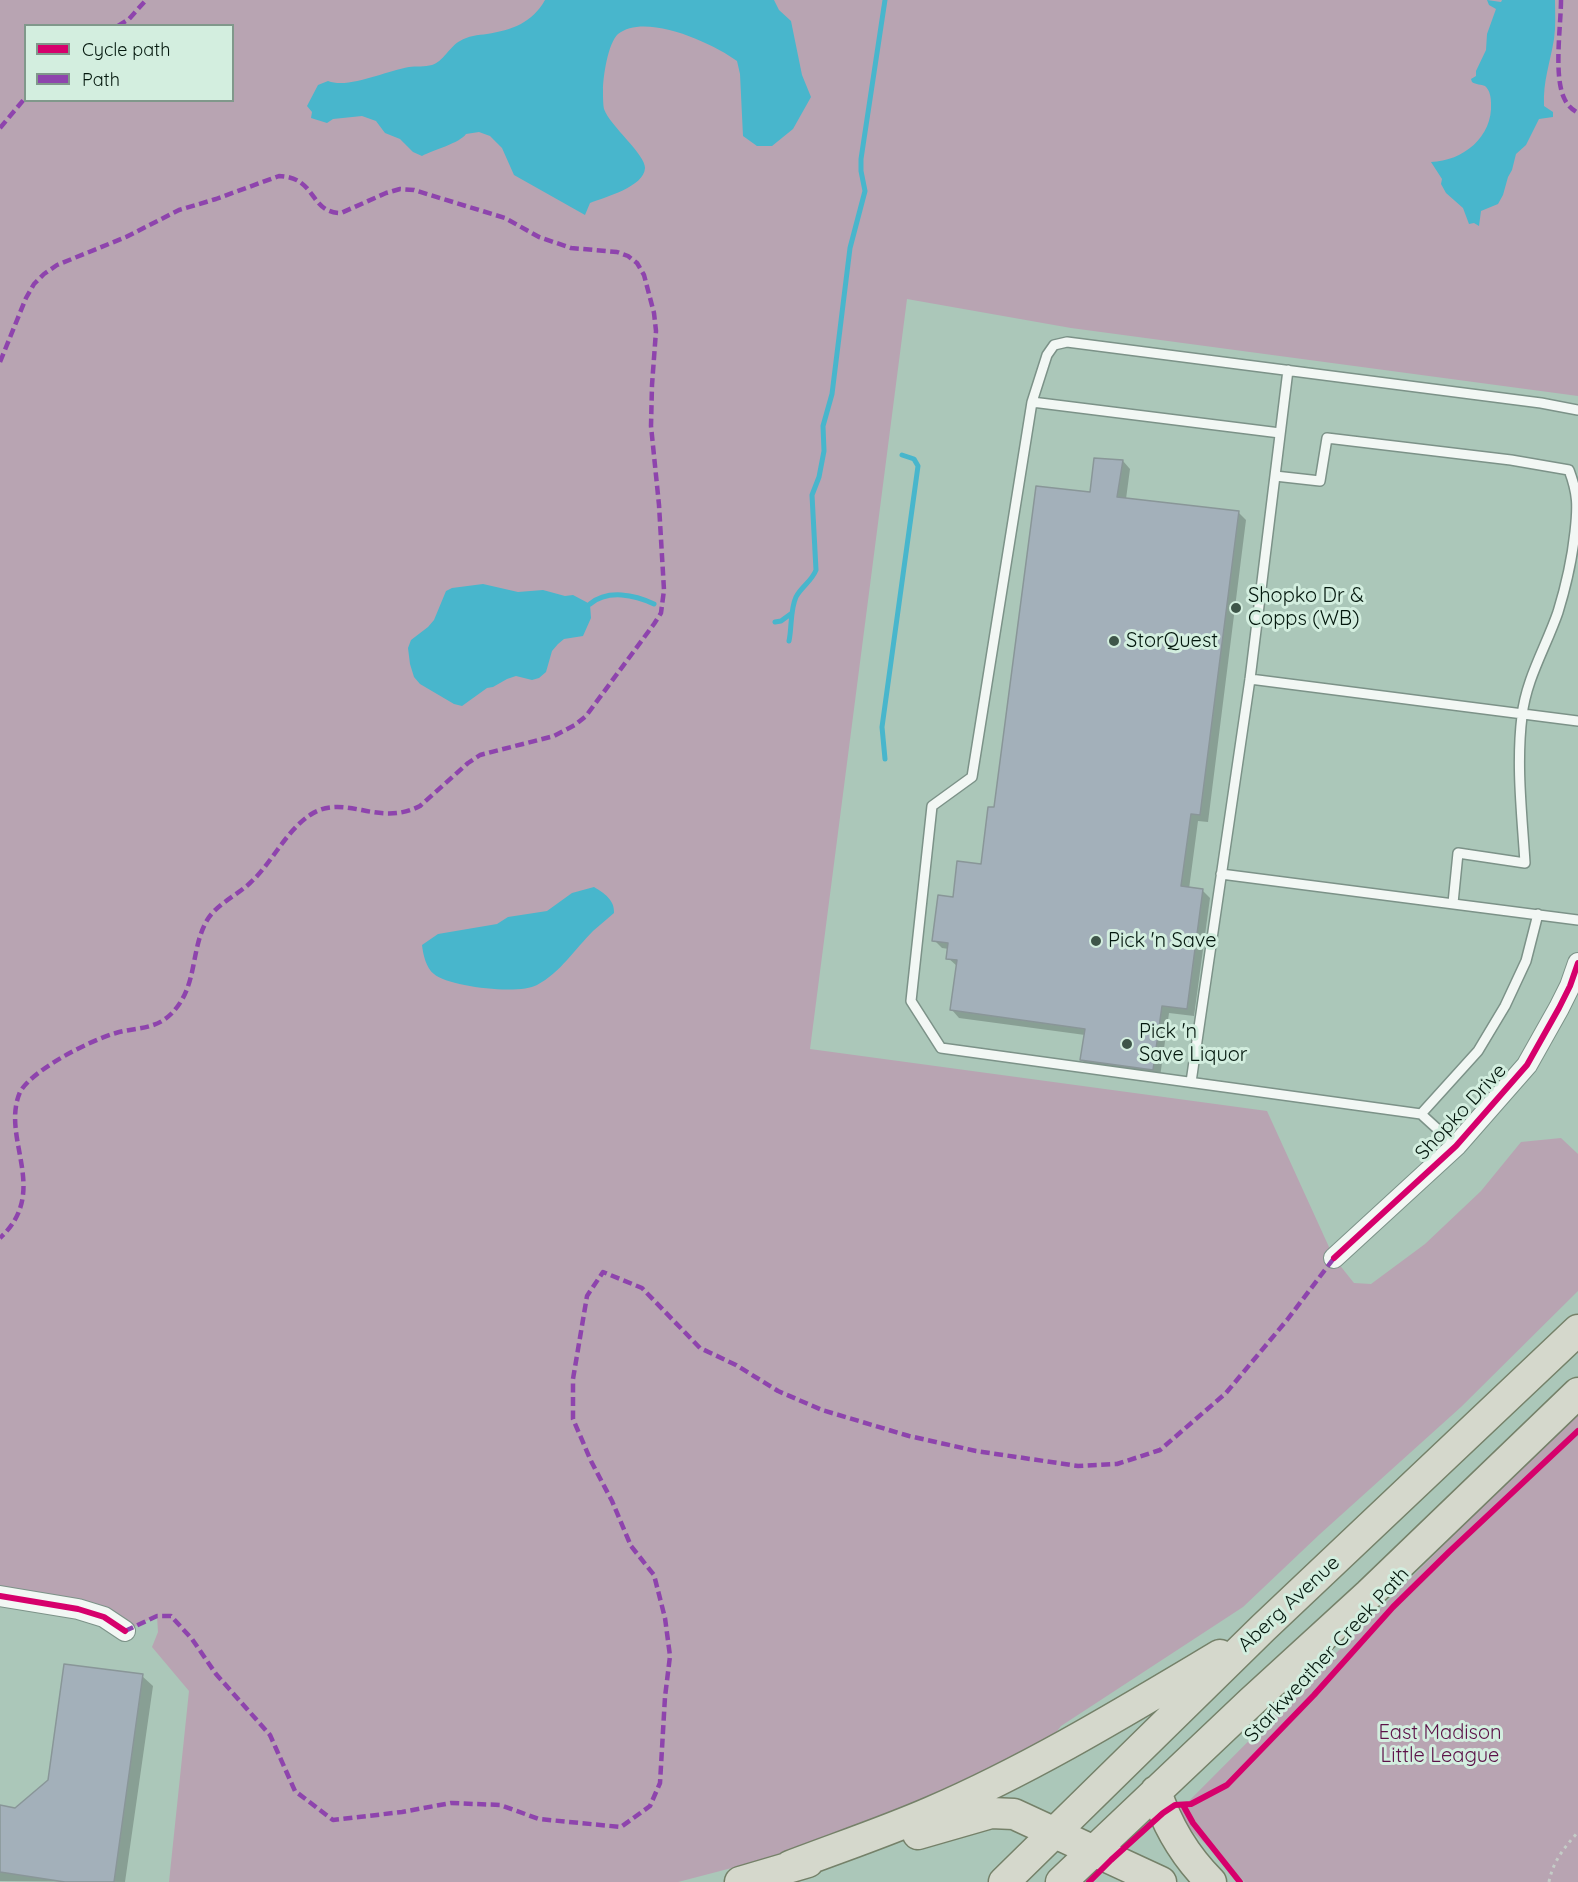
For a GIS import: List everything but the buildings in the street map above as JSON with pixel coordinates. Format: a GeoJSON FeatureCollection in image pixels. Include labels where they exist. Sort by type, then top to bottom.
{"type":"FeatureCollection","features":[{"type":"Feature","properties":{"kind":"main road","name":"Aberg Avenue"},"geometry":{"type":"LineString","coordinates":[[1004,1882],[1263,1628],[1578,1330]]}},
{"type":"Feature","properties":{"kind":"main road"},"geometry":{"type":"LineString","coordinates":[[1062,1882],[1092,1851],[1369,1594],[1578,1393]]}},
{"type":"Feature","properties":{"kind":"main road"},"geometry":{"type":"LineString","coordinates":[[740,1882],[790,1866],[931,1812],[1041,1759],[1146,1700],[1263,1628]]}},
{"type":"Feature","properties":{"kind":"main road"},"geometry":{"type":"LineString","coordinates":[[1156,1791],[1163,1813],[1177,1839],[1211,1882]]}},
{"type":"Feature","properties":{"kind":"main road"},"geometry":{"type":"LineString","coordinates":[[790,1866],[908,1837],[992,1813],[1006,1813],[1021,1816],[1161,1882]]}},
{"type":"Feature","properties":{"kind":"street","name":"Shopko Drive"},"geometry":{"type":"LineString","coordinates":[[1334,1258],[1456,1146],[1527,1065],[1559,1008],[1578,963]]}},
{"type":"Feature","properties":{"kind":"street"},"geometry":{"type":"LineString","coordinates":[[0,1596],[78,1609],[104,1617],[125,1631]]}},
{"type":"Feature","properties":{"kind":"lane"},"geometry":{"type":"LineString","coordinates":[[1456,1146],[1422,1114],[941,1048],[910,1001],[932,806],[972,777],[1032,402],[1047,355],[1053,345],[1067,342],[1541,403],[1578,410]]}},
{"type":"Feature","properties":{"kind":"lane"},"geometry":{"type":"LineString","coordinates":[[1191,1082],[1250,679],[1288,370]]}},
{"type":"Feature","properties":{"kind":"lane"},"geometry":{"type":"LineString","coordinates":[[1032,402],[1280,433]]}},
{"type":"Feature","properties":{"kind":"lane"},"geometry":{"type":"LineString","coordinates":[[1275,476],[1320,481],[1327,438],[1511,460],[1569,470],[1578,488],[1571,566],[1557,614],[1536,662],[1522,714],[1519,760],[1525,863],[1458,853],[1453,903]]}},
{"type":"Feature","properties":{"kind":"lane"},"geometry":{"type":"LineString","coordinates":[[1250,679],[1578,721]]}},
{"type":"Feature","properties":{"kind":"lane"},"geometry":{"type":"LineString","coordinates":[[1221,874],[1578,920]]}},
{"type":"Feature","properties":{"kind":"lane"},"geometry":{"type":"LineString","coordinates":[[1422,1114],[1478,1051],[1505,1006],[1526,961],[1538,914]]}},
{"type":"Feature","properties":{"kind":"path"},"geometry":{"type":"LineString","coordinates":[[1549,1882],[1551,1870],[1560,1852],[1578,1832]]}},
{"type":"Feature","properties":{"kind":"green space"},"geometry":{"type":"Polygon","coordinates":[[[0,0],[1578,0],[1578,396],[1071,328],[907,299],[810,1049],[1267,1111],[1334,1258],[1354,1283],[1371,1284],[1425,1244],[1481,1191],[1521,1142],[1561,1138],[1578,1154],[1578,1291],[1461,1407],[1243,1607],[1061,1726],[1055,1734],[954,1791],[793,1852],[678,1882],[169,1882],[189,1691],[152,1647],[158,1632],[157,1616],[125,1631],[0,1596],[0,0]]]}},
{"type":"Feature","properties":{"kind":"green space","name":"East Madison Little League"},"geometry":{"type":"Polygon","coordinates":[[[1578,1410],[1578,1882],[1245,1882],[1175,1815],[1578,1410]]]}},
{"type":"Feature","properties":{"kind":"water"},"geometry":{"type":"Polygon","coordinates":[[[545,0],[774,0],[779,10],[791,21],[802,75],[811,97],[793,129],[772,146],[757,146],[743,136],[740,74],[737,61],[712,46],[679,32],[645,26],[630,28],[618,34],[611,45],[605,69],[604,109],[613,124],[640,156],[645,168],[643,175],[631,186],[590,203],[585,215],[514,175],[502,148],[490,136],[479,132],[466,134],[422,156],[413,152],[400,139],[385,133],[376,121],[362,116],[333,119],[327,123],[311,118],[312,112],[307,106],[318,85],[328,81],[346,83],[399,69],[432,65],[440,61],[456,43],[463,39],[505,30],[528,20],[545,0]]]}},
{"type":"Feature","properties":{"kind":"water"},"geometry":{"type":"Polygon","coordinates":[[[1487,0],[1501,2],[1502,0],[1555,0],[1555,34],[1544,97],[1544,106],[1553,112],[1553,117],[1539,119],[1526,145],[1516,154],[1498,204],[1481,211],[1479,226],[1474,223],[1469,224],[1463,208],[1446,193],[1441,184],[1442,179],[1431,162],[1443,161],[1465,152],[1474,145],[1487,126],[1490,115],[1490,94],[1485,86],[1472,82],[1471,79],[1476,76],[1486,50],[1487,34],[1496,9],[1489,5],[1487,0]]]}},
{"type":"Feature","properties":{"kind":"water"},"geometry":{"type":"Polygon","coordinates":[[[483,584],[518,592],[543,590],[565,596],[573,595],[590,604],[591,618],[583,636],[564,639],[558,644],[552,651],[546,672],[539,678],[532,680],[516,676],[507,679],[487,688],[462,706],[454,704],[420,684],[414,677],[408,648],[411,640],[434,620],[446,591],[452,588],[483,584]]]}},
{"type":"Feature","properties":{"kind":"water"},"geometry":{"type":"Polygon","coordinates":[[[594,887],[611,901],[614,913],[593,931],[560,967],[537,985],[515,989],[468,986],[442,979],[434,974],[427,965],[422,945],[438,934],[497,924],[508,917],[547,911],[572,893],[594,887]]]}},
{"type":"Feature","properties":{"kind":"waterway"},"geometry":{"type":"LineString","coordinates":[[789,641],[796,597],[816,570],[812,495],[819,477],[824,451],[823,426],[832,394],[850,248],[865,191],[861,159],[885,0]]}},
{"type":"Feature","properties":{"kind":"waterway"},"geometry":{"type":"LineString","coordinates":[[885,759],[882,727],[918,466],[914,459],[902,455]]}},
{"type":"Feature","properties":{"kind":"waterway"},"geometry":{"type":"LineString","coordinates":[[590,604],[597,599],[613,595],[630,596],[654,604]]}},
{"type":"Feature","properties":{"kind":"waterway"},"geometry":{"type":"LineString","coordinates":[[775,622],[781,621],[792,613]]}},
{"type":"Feature","properties":{"kind":"marked path"},"geometry":{"type":"LineString","coordinates":[[121,24],[129,19],[146,0]]}},
{"type":"Feature","properties":{"kind":"marked path"},"geometry":{"type":"LineString","coordinates":[[1561,0],[1559,79],[1565,100],[1578,113]]}},
{"type":"Feature","properties":{"kind":"marked path"},"geometry":{"type":"LineString","coordinates":[[0,128],[24,99]]}},
{"type":"Feature","properties":{"kind":"marked path"},"geometry":{"type":"LineString","coordinates":[[0,362],[34,284],[57,265],[126,237],[179,210],[279,176],[300,182],[317,202],[331,211],[341,213],[400,189],[414,190],[505,218],[539,237],[571,248],[617,252],[637,263],[644,275],[654,313],[656,331],[651,426],[664,590],[661,613],[654,624],[586,716],[575,725],[554,736],[480,755],[420,806],[404,812],[376,812],[336,807],[323,809],[310,815],[293,830],[258,875],[210,916],[201,933],[186,992],[180,1004],[171,1014],[158,1023],[116,1033],[92,1042],[63,1056],[27,1083],[20,1092],[15,1110],[22,1165],[22,1202],[15,1220],[0,1238]]}},
{"type":"Feature","properties":{"kind":"marked path"},"geometry":{"type":"LineString","coordinates":[[125,1631],[157,1616],[171,1616],[192,1639],[216,1674],[270,1735],[295,1791],[333,1820],[402,1812],[451,1803],[500,1805],[539,1819],[621,1827],[650,1806],[660,1783],[670,1656],[665,1618],[654,1575],[631,1546],[573,1419],[573,1379],[587,1296],[603,1272],[642,1288],[700,1348],[736,1365],[778,1391],[822,1410],[909,1436],[976,1451],[1078,1466],[1117,1464],[1160,1450],[1226,1393],[1287,1320],[1334,1258]]}},
{"type":"Feature","properties":{"kind":"cycle path"},"geometry":{"type":"LineString","coordinates":[[1334,1258],[1456,1146],[1527,1065],[1559,1008],[1578,963]]}},
{"type":"Feature","properties":{"kind":"cycle path","name":"Starkweather Creek Path"},"geometry":{"type":"LineString","coordinates":[[1089,1882],[1163,1813],[1175,1805],[1191,1804],[1227,1785],[1314,1695],[1393,1607],[1578,1431]]}},
{"type":"Feature","properties":{"kind":"cycle path"},"geometry":{"type":"LineString","coordinates":[[0,1596],[78,1609],[104,1617],[125,1631]]}},
{"type":"Feature","properties":{"kind":"cycle path"},"geometry":{"type":"LineString","coordinates":[[1183,1805],[1193,1823],[1240,1882]]}},
{"type":"Feature","properties":{"kind":"place","name":"Shopko Dr & Copps (WB)"},"geometry":{"type":"Point","coordinates":[1236,608]}},
{"type":"Feature","properties":{"kind":"place","name":"StorQuest"},"geometry":{"type":"Point","coordinates":[1114,641]}},
{"type":"Feature","properties":{"kind":"place","name":"Pick 'n Save"},"geometry":{"type":"Point","coordinates":[1096,941]}},
{"type":"Feature","properties":{"kind":"place","name":"Pick 'n Save Liquor"},"geometry":{"type":"Point","coordinates":[1127,1044]}}]}
